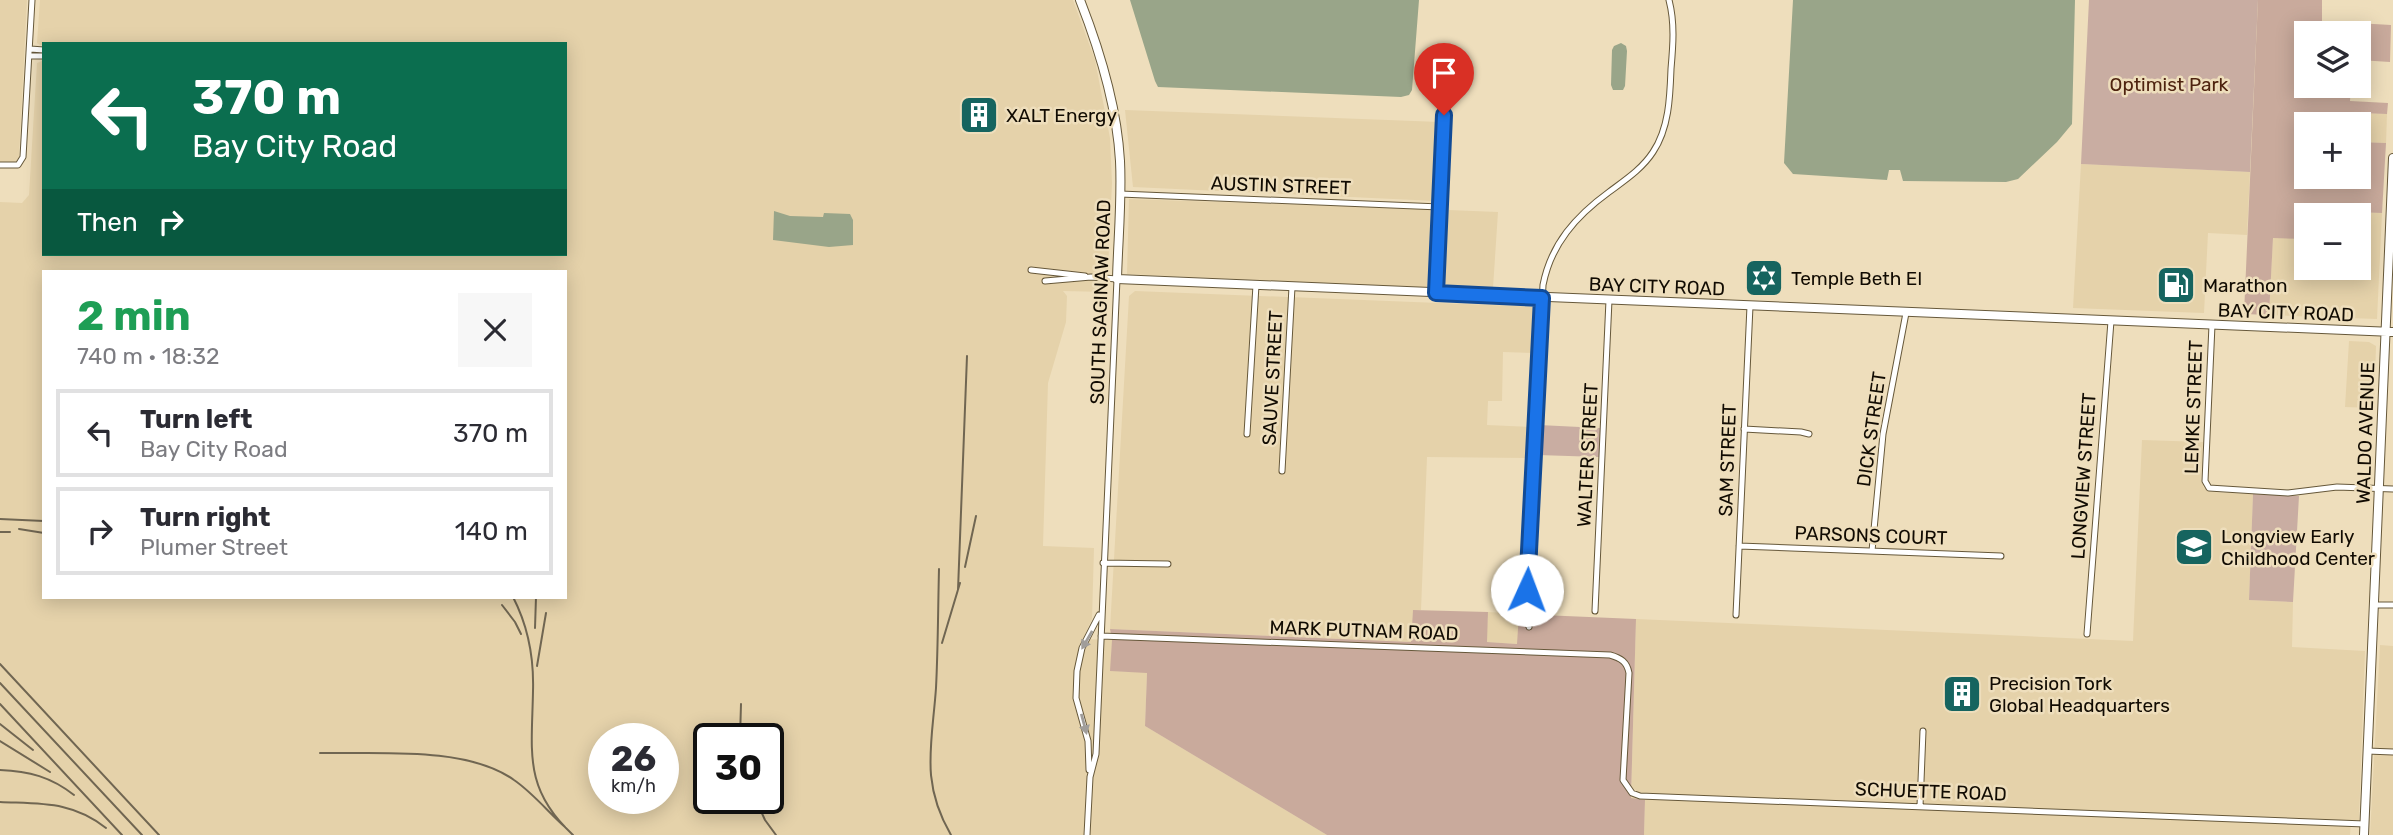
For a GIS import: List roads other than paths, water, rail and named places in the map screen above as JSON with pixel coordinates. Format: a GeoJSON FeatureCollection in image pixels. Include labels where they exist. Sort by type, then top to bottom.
{"type":"FeatureCollection","features":[{"type":"Feature","properties":{"kind":"main road","name":"SOUTH SAGINAW ROAD"},"geometry":{"type":"LineString","coordinates":[[1080,0],[1101,58],[1113,106],[1120,160],[1117,279]]}},
{"type":"Feature","properties":{"kind":"main road","name":"WALDO AVENUE"},"geometry":{"type":"LineString","coordinates":[[2364,835],[2379,489],[2389,332],[2393,158]]}},
{"type":"Feature","properties":{"kind":"main road","name":"BAY CITY ROAD"},"geometry":{"type":"LineString","coordinates":[[1117,279],[2389,332]]}},
{"type":"Feature","properties":{"kind":"street"},"geometry":{"type":"LineString","coordinates":[[0,165],[21,163],[23,157],[32,0]]}},
{"type":"Feature","properties":{"kind":"street"},"geometry":{"type":"LineString","coordinates":[[1529,627],[1526,617],[1542,298],[1546,268],[1560,239],[1577,219],[1636,172],[1654,151],[1665,125],[1670,102],[1673,38],[1669,0]]}},
{"type":"Feature","properties":{"kind":"street"},"geometry":{"type":"LineString","coordinates":[[29,53],[42,50]]}},
{"type":"Feature","properties":{"kind":"street"},"geometry":{"type":"LineString","coordinates":[[29,53],[42,56]]}},
{"type":"Feature","properties":{"kind":"street"},"geometry":{"type":"LineString","coordinates":[[1436,293],[1444,115]]}},
{"type":"Feature","properties":{"kind":"street","name":"AUSTIN STREET"},"geometry":{"type":"LineString","coordinates":[[1120,194],[1440,207]]}},
{"type":"Feature","properties":{"kind":"street"},"geometry":{"type":"LineString","coordinates":[[1031,270],[1091,277]]}},
{"type":"Feature","properties":{"kind":"street","name":"BAY CITY ROAD"},"geometry":{"type":"LineString","coordinates":[[1045,281],[1091,277],[1117,279]]}},
{"type":"Feature","properties":{"kind":"street","name":"SOUTH SAGINAW ROAD"},"geometry":{"type":"LineString","coordinates":[[1090,777],[1096,754],[1117,279]]}},
{"type":"Feature","properties":{"kind":"street"},"geometry":{"type":"LineString","coordinates":[[1247,434],[1256,285]]}},
{"type":"Feature","properties":{"kind":"street","name":"SAUVE STREET"},"geometry":{"type":"LineString","coordinates":[[1282,471],[1292,287]]}},
{"type":"Feature","properties":{"kind":"street","name":"WALTER STREET"},"geometry":{"type":"LineString","coordinates":[[1595,611],[1609,300]]}},
{"type":"Feature","properties":{"kind":"street","name":"SAM STREET"},"geometry":{"type":"LineString","coordinates":[[1736,615],[1750,306]]}},
{"type":"Feature","properties":{"kind":"street","name":"DICK STREET"},"geometry":{"type":"LineString","coordinates":[[1871,551],[1883,434],[1906,313]]}},
{"type":"Feature","properties":{"kind":"street","name":"LONGVIEW STREET"},"geometry":{"type":"LineString","coordinates":[[2087,634],[2111,321]]}},
{"type":"Feature","properties":{"kind":"street","name":"LEMKE STREET"},"geometry":{"type":"LineString","coordinates":[[2212,326],[2205,481],[2209,488],[2288,493],[2337,487],[2379,489]]}},
{"type":"Feature","properties":{"kind":"street"},"geometry":{"type":"LineString","coordinates":[[1744,429],[1809,434]]}},
{"type":"Feature","properties":{"kind":"street"},"geometry":{"type":"LineString","coordinates":[[2379,489],[2393,489]]}},
{"type":"Feature","properties":{"kind":"street","name":"PARSONS COURT"},"geometry":{"type":"LineString","coordinates":[[1740,546],[2001,556]]}},
{"type":"Feature","properties":{"kind":"street"},"geometry":{"type":"LineString","coordinates":[[1103,563],[1168,564]]}},
{"type":"Feature","properties":{"kind":"street"},"geometry":{"type":"LineString","coordinates":[[2374,605],[2393,605]]}},
{"type":"Feature","properties":{"kind":"street","name":"SOUTH SAGINAW ROAD"},"geometry":{"type":"LineString","coordinates":[[1087,835],[1090,777],[1088,741],[1076,698],[1077,671],[1082,648],[1101,611]]}},
{"type":"Feature","properties":{"kind":"street","name":"MARK PUTNAM ROAD"},"geometry":{"type":"LineString","coordinates":[[1101,636],[1610,655],[1624,662]]}},
{"type":"Feature","properties":{"kind":"street","name":"SCHUETTE ROAD"},"geometry":{"type":"LineString","coordinates":[[1624,662],[1629,673],[1623,780],[1632,793],[1651,796],[2365,824]]}},
{"type":"Feature","properties":{"kind":"street"},"geometry":{"type":"LineString","coordinates":[[1920,806],[1923,732]]}},
{"type":"Feature","properties":{"kind":"street"},"geometry":{"type":"LineString","coordinates":[[2367,751],[2393,752]]}},
{"type":"Feature","properties":{"kind":"railway"},"geometry":{"type":"LineString","coordinates":[[958,590],[967,356]]}},
{"type":"Feature","properties":{"kind":"railway"},"geometry":{"type":"LineString","coordinates":[[965,567],[976,516]]}},
{"type":"Feature","properties":{"kind":"railway"},"geometry":{"type":"LineString","coordinates":[[0,519],[42,521]]}},
{"type":"Feature","properties":{"kind":"railway"},"geometry":{"type":"LineString","coordinates":[[19,529],[42,533]]}},
{"type":"Feature","properties":{"kind":"railway"},"geometry":{"type":"LineString","coordinates":[[0,532],[10,532]]}},
{"type":"Feature","properties":{"kind":"railway"},"geometry":{"type":"LineString","coordinates":[[939,569],[937,673],[930,763],[935,798],[951,835]]}},
{"type":"Feature","properties":{"kind":"railway"},"geometry":{"type":"LineString","coordinates":[[942,643],[960,583]]}},
{"type":"Feature","properties":{"kind":"railway"},"geometry":{"type":"LineString","coordinates":[[514,599],[523,619],[531,654],[532,751],[538,785],[557,818],[573,835]]}},
{"type":"Feature","properties":{"kind":"railway"},"geometry":{"type":"LineString","coordinates":[[535,628],[536,599]]}},
{"type":"Feature","properties":{"kind":"railway"},"geometry":{"type":"LineString","coordinates":[[502,605],[521,634]]}},
{"type":"Feature","properties":{"kind":"railway"},"geometry":{"type":"LineString","coordinates":[[537,666],[546,613]]}},
{"type":"Feature","properties":{"kind":"railway"},"geometry":{"type":"LineString","coordinates":[[0,664],[159,835]]}},
{"type":"Feature","properties":{"kind":"railway"},"geometry":{"type":"LineString","coordinates":[[0,683],[142,835]]}},
{"type":"Feature","properties":{"kind":"railway"},"geometry":{"type":"LineString","coordinates":[[0,704],[122,835]]}},
{"type":"Feature","properties":{"kind":"railway"},"geometry":{"type":"LineString","coordinates":[[740,723],[741,704]]}},
{"type":"Feature","properties":{"kind":"railway"},"geometry":{"type":"LineString","coordinates":[[0,724],[33,750]]}},
{"type":"Feature","properties":{"kind":"railway"},"geometry":{"type":"LineString","coordinates":[[0,741],[50,772]]}},
{"type":"Feature","properties":{"kind":"railway"},"geometry":{"type":"LineString","coordinates":[[320,753],[421,754],[472,762],[495,769],[514,780],[565,827]]}},
{"type":"Feature","properties":{"kind":"railway"},"geometry":{"type":"LineString","coordinates":[[0,770],[39,776],[74,795]]}},
{"type":"Feature","properties":{"kind":"railway"},"geometry":{"type":"LineString","coordinates":[[0,802],[68,808],[106,828]]}},
{"type":"Feature","properties":{"kind":"railway"},"geometry":{"type":"LineString","coordinates":[[762,814],[776,835]]}},
{"type":"Feature","properties":{"kind":"place","name":"XALT Energy"},"geometry":{"type":"Point","coordinates":[979,115]}},
{"type":"Feature","properties":{"kind":"place","name":"Temple Beth El"},"geometry":{"type":"Point","coordinates":[1764,278]}},
{"type":"Feature","properties":{"kind":"place","name":"Marathon"},"geometry":{"type":"Point","coordinates":[2176,285]}},
{"type":"Feature","properties":{"kind":"place","name":"Longview Early Childhood Center"},"geometry":{"type":"Point","coordinates":[2194,547]}},
{"type":"Feature","properties":{"kind":"place","name":"Precision Tork Global Headquarters"},"geometry":{"type":"Point","coordinates":[1962,694]}},
{"type":"Feature","properties":{"kind":"park label","name":"Optimist Park"},"geometry":{"type":"Point","coordinates":[2169,84]}}]}
